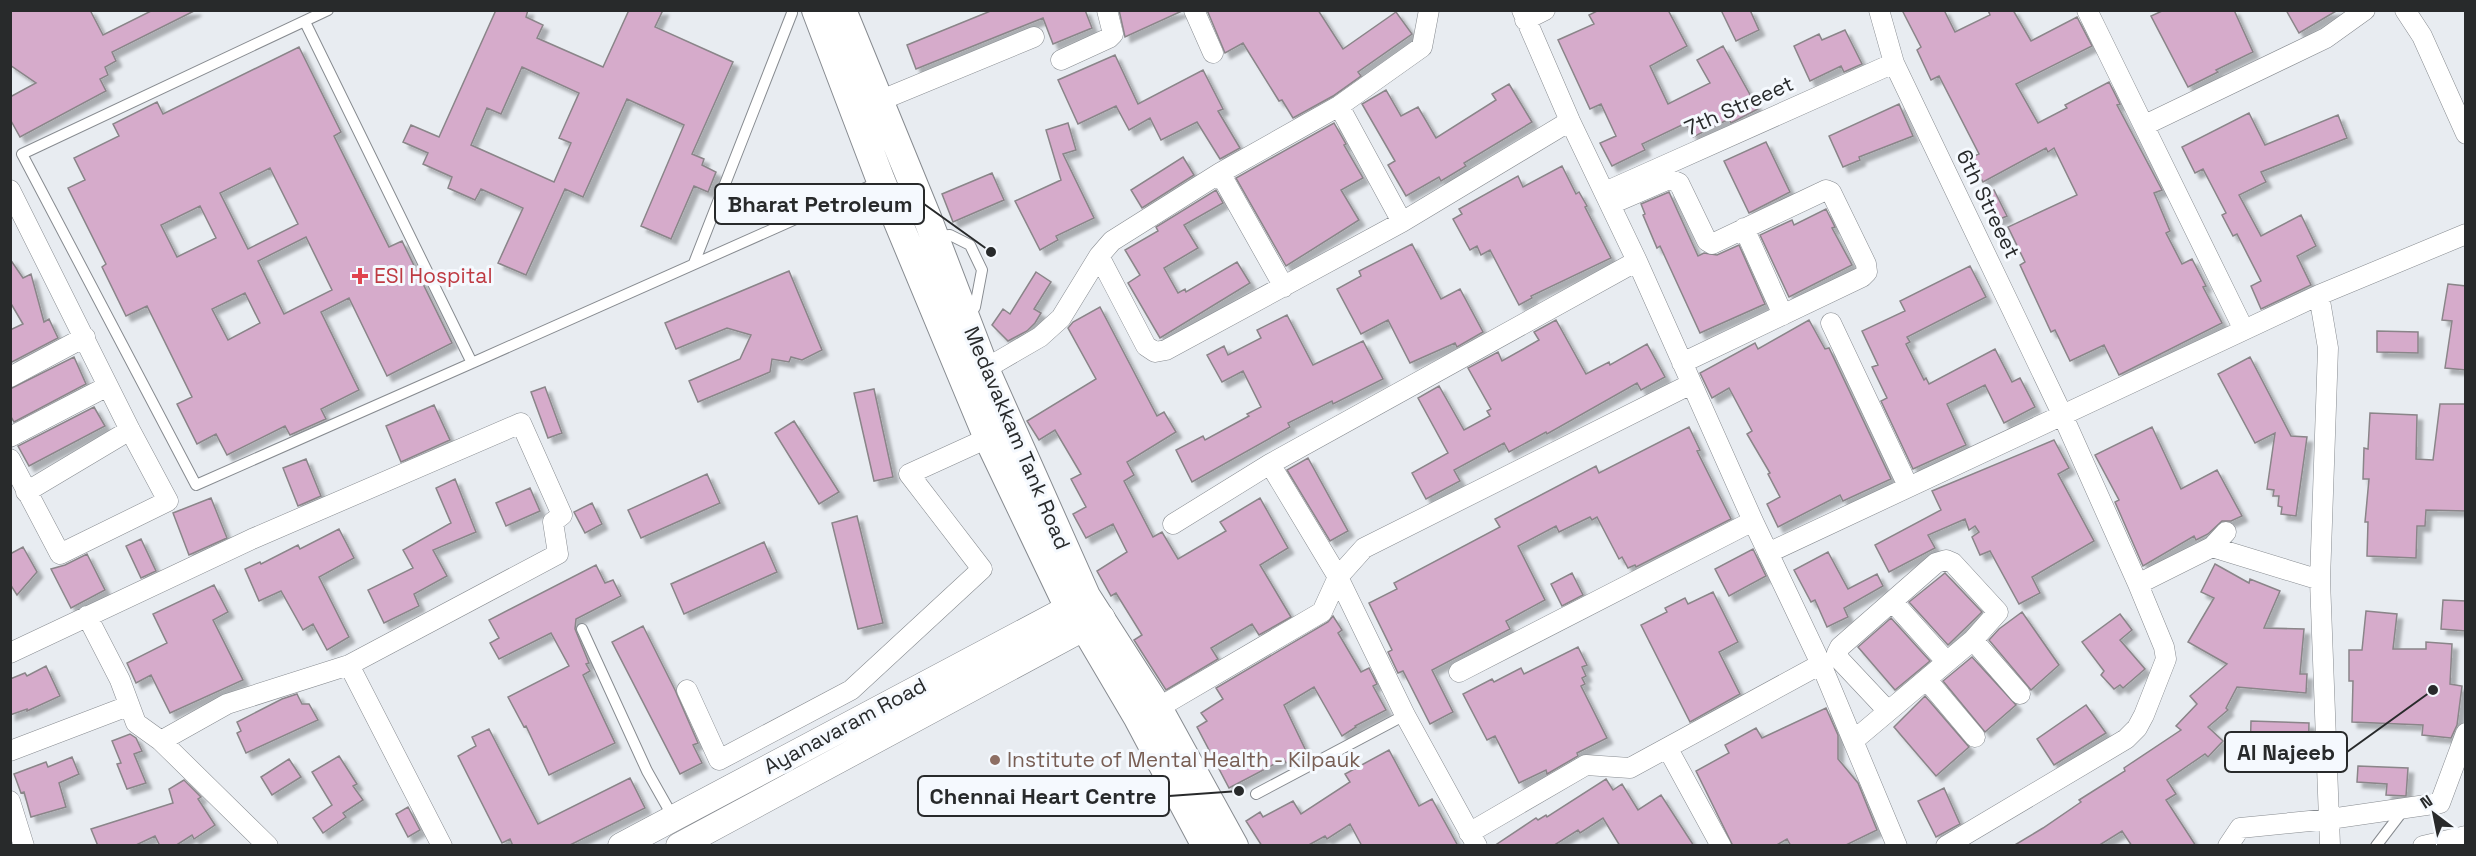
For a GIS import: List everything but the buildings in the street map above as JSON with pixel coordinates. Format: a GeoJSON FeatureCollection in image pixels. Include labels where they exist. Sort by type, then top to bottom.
{"type":"FeatureCollection","features":[{"type":"Feature","properties":{"kind":"main road","name":"Medavakkam Tank Road"},"geometry":{"type":"LineString","coordinates":[[842,10],[934,236],[985,369],[1086,613],[1158,708],[1234,846]]}},
{"type":"Feature","properties":{"kind":"main road","name":"Medavakkam Tank Road"},"geometry":{"type":"LineString","coordinates":[[798,11],[881,181],[988,438],[1086,613],[1138,718],[1206,846]]}},
{"type":"Feature","properties":{"kind":"street"},"geometry":{"type":"LineString","coordinates":[[1061,60],[1113,34],[1107,10]]}},
{"type":"Feature","properties":{"kind":"street"},"geometry":{"type":"LineString","coordinates":[[1194,10],[1213,53]]}},
{"type":"Feature","properties":{"kind":"street"},"geometry":{"type":"LineString","coordinates":[[985,369],[1040,337],[1061,318],[1099,256],[1112,241],[1220,173],[1339,106],[1422,47],[1429,10]]}},
{"type":"Feature","properties":{"kind":"street"},"geometry":{"type":"LineString","coordinates":[[1545,10],[1523,15],[1570,121],[1637,261],[1690,384],[1821,664],[1897,846]]}},
{"type":"Feature","properties":{"kind":"street","name":"6th Streeet"},"geometry":{"type":"LineString","coordinates":[[1879,10],[1894,63],[2062,414],[2159,633],[2166,659],[2144,715],[2137,728],[2127,739],[1946,846]]}},
{"type":"Feature","properties":{"kind":"street"},"geometry":{"type":"LineString","coordinates":[[2087,10],[2244,330]]}},
{"type":"Feature","properties":{"kind":"street"},"geometry":{"type":"LineString","coordinates":[[2145,125],[2326,38],[2365,10]]}},
{"type":"Feature","properties":{"kind":"street"},"geometry":{"type":"LineString","coordinates":[[2405,10],[2422,36],[2466,134]]}},
{"type":"Feature","properties":{"kind":"street"},"geometry":{"type":"LineString","coordinates":[[879,100],[1034,37]]}},
{"type":"Feature","properties":{"kind":"street","name":"7th Streeet"},"geometry":{"type":"LineString","coordinates":[[1608,198],[1894,63]]}},
{"type":"Feature","properties":{"kind":"street"},"geometry":{"type":"LineString","coordinates":[[1339,106],[1402,222]]}},
{"type":"Feature","properties":{"kind":"street"},"geometry":{"type":"LineString","coordinates":[[1099,256],[1146,346],[1155,352],[1166,350],[1402,222],[1570,121]]}},
{"type":"Feature","properties":{"kind":"street"},"geometry":{"type":"LineString","coordinates":[[1220,173],[1284,287]]}},
{"type":"Feature","properties":{"kind":"street"},"geometry":{"type":"LineString","coordinates":[[1608,198],[1675,179],[1680,183],[1707,241],[1712,244],[1826,190],[1831,192],[1866,264],[1867,272],[1862,277],[1682,363]]}},
{"type":"Feature","properties":{"kind":"street"},"geometry":{"type":"LineString","coordinates":[[10,190],[168,501],[60,554],[10,459]]}},
{"type":"Feature","properties":{"kind":"street"},"geometry":{"type":"LineString","coordinates":[[1744,228],[1783,315]]}},
{"type":"Feature","properties":{"kind":"street"},"geometry":{"type":"LineString","coordinates":[[1768,553],[2319,295],[2466,234]]}},
{"type":"Feature","properties":{"kind":"street"},"geometry":{"type":"LineString","coordinates":[[1173,524],[1270,464],[1637,261]]}},
{"type":"Feature","properties":{"kind":"street"},"geometry":{"type":"LineString","coordinates":[[2319,295],[2328,348],[2320,580],[2330,846]]}},
{"type":"Feature","properties":{"kind":"street"},"geometry":{"type":"LineString","coordinates":[[1831,323],[1908,486]]}},
{"type":"Feature","properties":{"kind":"street"},"geometry":{"type":"LineString","coordinates":[[10,377],[85,337]]}},
{"type":"Feature","properties":{"kind":"street"},"geometry":{"type":"LineString","coordinates":[[1158,708],[1322,612],[1338,577],[1364,548],[1690,384]]}},
{"type":"Feature","properties":{"kind":"street"},"geometry":{"type":"LineString","coordinates":[[10,437],[108,386]]}},
{"type":"Feature","properties":{"kind":"street"},"geometry":{"type":"LineString","coordinates":[[10,653],[252,539],[521,423],[562,515],[553,522],[558,554],[349,665],[227,704],[161,741]]}},
{"type":"Feature","properties":{"kind":"street"},"geometry":{"type":"LineString","coordinates":[[26,492],[130,430]]}},
{"type":"Feature","properties":{"kind":"street"},"geometry":{"type":"LineString","coordinates":[[687,690],[719,760],[851,690],[982,568],[909,474],[988,438]]}},
{"type":"Feature","properties":{"kind":"street"},"geometry":{"type":"LineString","coordinates":[[1270,464],[1338,577],[1405,715],[1473,839],[1586,765],[1630,768],[1821,664]]}},
{"type":"Feature","properties":{"kind":"street"},"geometry":{"type":"LineString","coordinates":[[1459,672],[1753,521]]}},
{"type":"Feature","properties":{"kind":"street"},"geometry":{"type":"LineString","coordinates":[[2138,584],[2212,547],[2226,532]]}},
{"type":"Feature","properties":{"kind":"street"},"geometry":{"type":"LineString","coordinates":[[2212,547],[2320,580]]}},
{"type":"Feature","properties":{"kind":"street"},"geometry":{"type":"LineString","coordinates":[[1853,741],[1887,710],[1927,680],[1946,661],[1973,640],[1998,612],[1953,563],[1946,560],[1936,563],[1840,647],[1837,653],[1840,660],[1887,710]]}},
{"type":"Feature","properties":{"kind":"street"},"geometry":{"type":"LineString","coordinates":[[1893,602],[1946,661]]}},
{"type":"Feature","properties":{"kind":"street","name":"Ayanavaram Road"},"geometry":{"type":"LineString","coordinates":[[621,846],[1086,613]]}},
{"type":"Feature","properties":{"kind":"street","name":"Ayanavaram Road"},"geometry":{"type":"LineString","coordinates":[[679,846],[1086,613]]}},
{"type":"Feature","properties":{"kind":"street"},"geometry":{"type":"LineString","coordinates":[[87,616],[120,680],[136,723],[161,741],[268,846]]}},
{"type":"Feature","properties":{"kind":"street"},"geometry":{"type":"LineString","coordinates":[[1973,640],[2020,694]]}},
{"type":"Feature","properties":{"kind":"street"},"geometry":{"type":"LineString","coordinates":[[349,665],[442,846]]}},
{"type":"Feature","properties":{"kind":"street"},"geometry":{"type":"LineString","coordinates":[[1927,680],[1975,737]]}},
{"type":"Feature","properties":{"kind":"street"},"geometry":{"type":"LineString","coordinates":[[10,751],[128,706]]}},
{"type":"Feature","properties":{"kind":"street"},"geometry":{"type":"LineString","coordinates":[[2228,846],[2240,828],[2330,819],[2440,803],[2466,733]]}},
{"type":"Feature","properties":{"kind":"street"},"geometry":{"type":"LineString","coordinates":[[1668,749],[1721,846]]}},
{"type":"Feature","properties":{"kind":"street"},"geometry":{"type":"LineString","coordinates":[[10,801],[24,846]]}},
{"type":"Feature","properties":{"kind":"street"},"geometry":{"type":"LineString","coordinates":[[2423,846],[2466,836]]}},
{"type":"Feature","properties":{"kind":"lane"},"geometry":{"type":"LineString","coordinates":[[328,10],[22,154],[196,485],[881,181]]}},
{"type":"Feature","properties":{"kind":"lane"},"geometry":{"type":"LineString","coordinates":[[694,263],[798,11]]}},
{"type":"Feature","properties":{"kind":"lane"},"geometry":{"type":"LineString","coordinates":[[305,22],[472,363]]}},
{"type":"Feature","properties":{"kind":"lane"},"geometry":{"type":"LineString","coordinates":[[582,629],[647,771],[673,818]]}},
{"type":"Feature","properties":{"kind":"lane"},"geometry":{"type":"LineString","coordinates":[[1256,794],[1405,715]]}},
{"type":"Feature","properties":{"kind":"lane"},"geometry":{"type":"LineString","coordinates":[[2376,846],[2405,808]]}},
{"type":"Feature","properties":{"kind":"place","name":"Bharat Petroleum"},"geometry":{"type":"Point","coordinates":[991,252]}},
{"type":"Feature","properties":{"kind":"place","name":"ESI Hospital"},"geometry":{"type":"Point","coordinates":[360,276]}},
{"type":"Feature","properties":{"kind":"place","name":"Al Najeeb"},"geometry":{"type":"Point","coordinates":[2433,690]}},
{"type":"Feature","properties":{"kind":"place","name":"Institute of Mental Health - Kilpauk"},"geometry":{"type":"Point","coordinates":[995,760]}},
{"type":"Feature","properties":{"kind":"place","name":"Chennai Heart Centre"},"geometry":{"type":"Point","coordinates":[1239,791]}}]}
